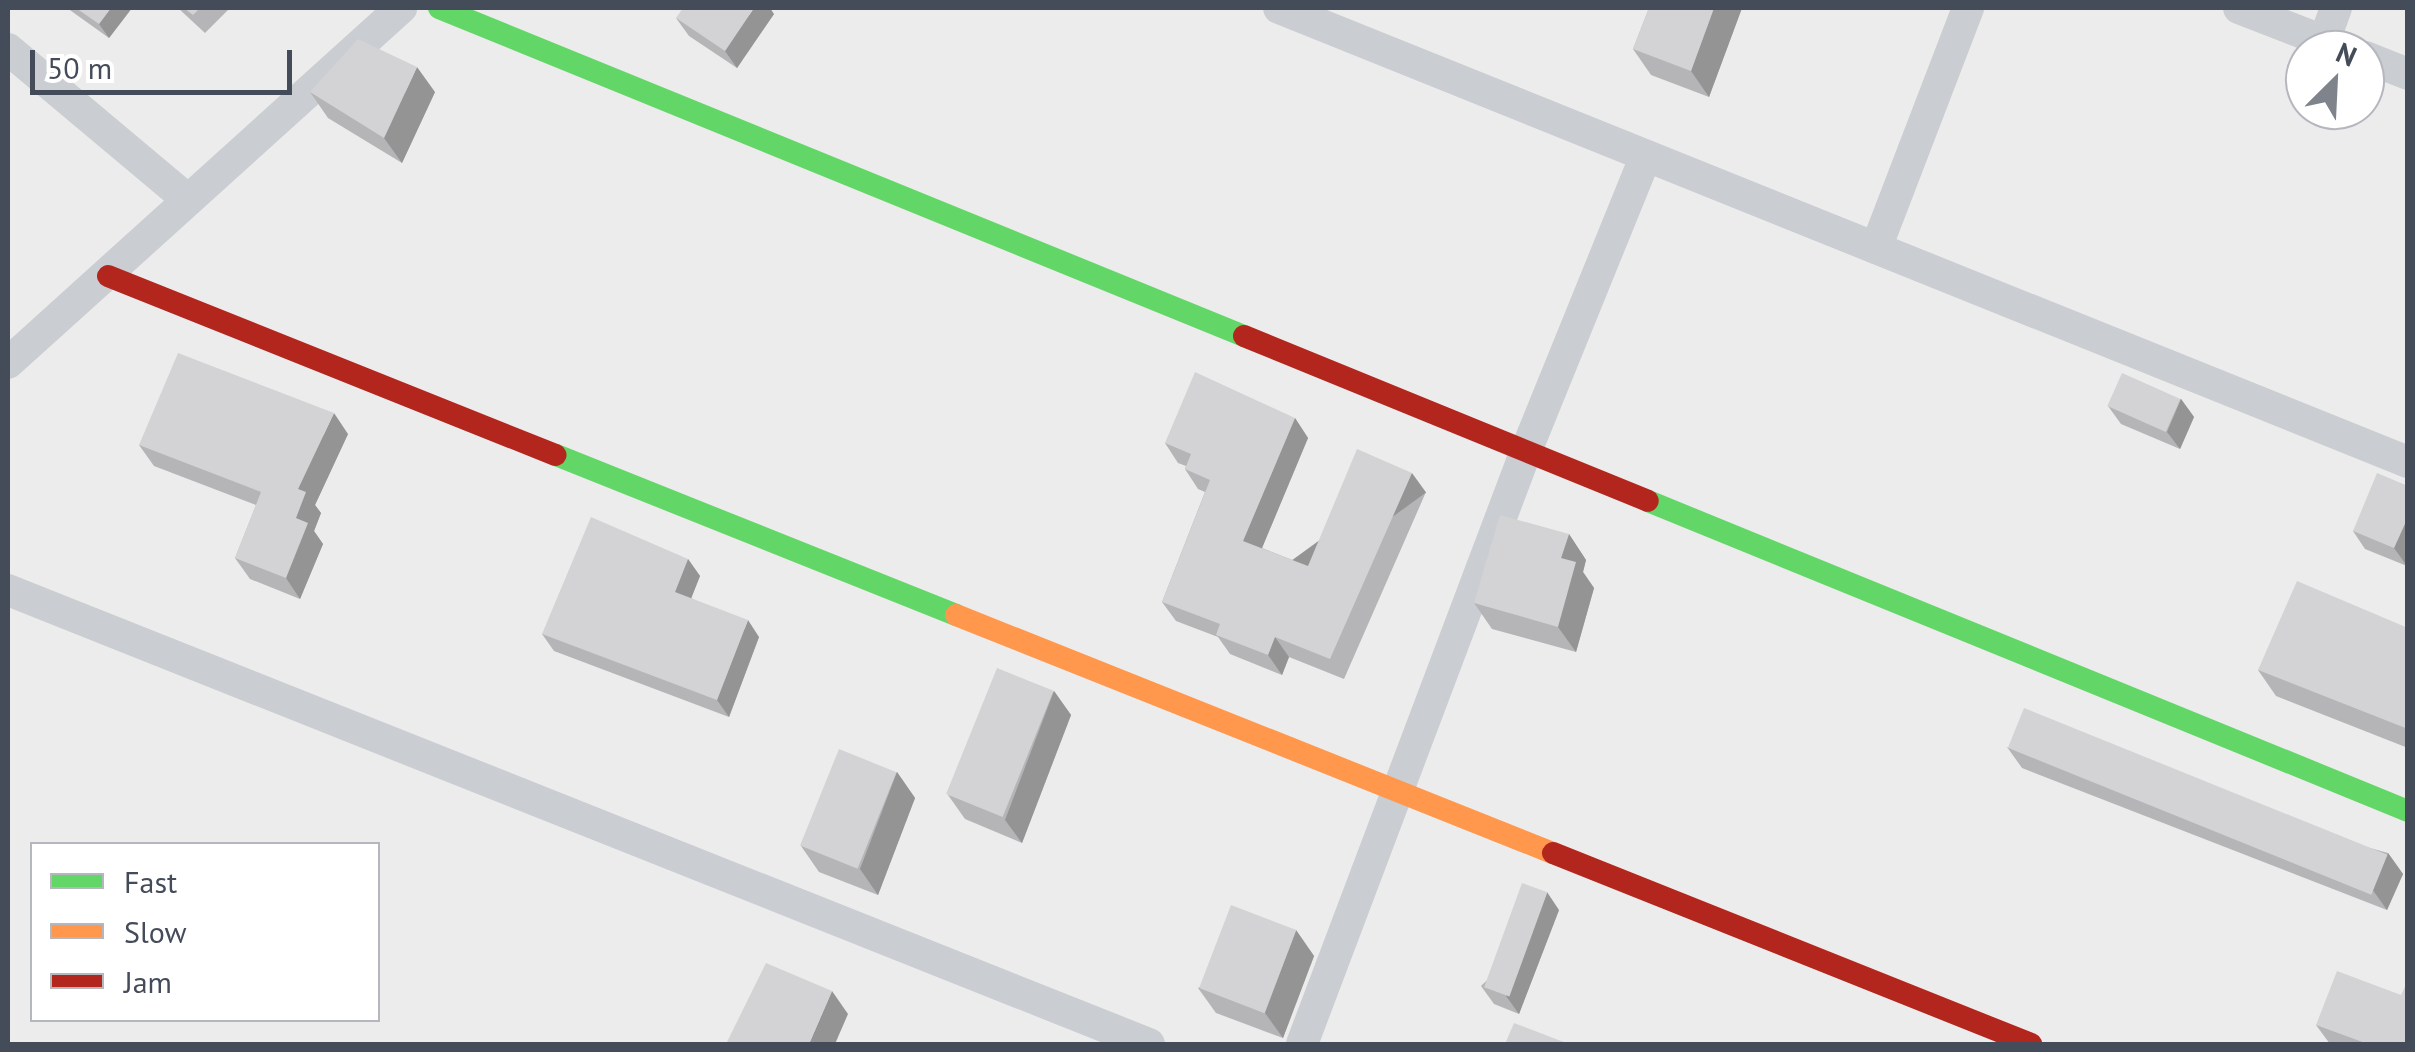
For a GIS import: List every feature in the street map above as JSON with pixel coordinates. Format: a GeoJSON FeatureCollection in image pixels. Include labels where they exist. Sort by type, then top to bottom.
{"type":"FeatureCollection","features":[{"type":"Feature","properties":{"kind":"street"},"geometry":{"type":"LineString","coordinates":[[8,363],[401,8]]}},
{"type":"Feature","properties":{"kind":"street"},"geometry":{"type":"LineString","coordinates":[[439,8],[2408,810]]}},
{"type":"Feature","properties":{"kind":"street"},"geometry":{"type":"LineString","coordinates":[[1280,8],[2408,462]]}},
{"type":"Feature","properties":{"kind":"street"},"geometry":{"type":"LineString","coordinates":[[1876,248],[1968,8]]}},
{"type":"Feature","properties":{"kind":"street"},"geometry":{"type":"LineString","coordinates":[[2239,8],[2297,30]]}},
{"type":"Feature","properties":{"kind":"street"},"geometry":{"type":"LineString","coordinates":[[8,49],[188,200]]}},
{"type":"Feature","properties":{"kind":"street"},"geometry":{"type":"LineString","coordinates":[[1302,1044],[1526,451],[1646,156]]}},
{"type":"Feature","properties":{"kind":"street"},"geometry":{"type":"LineString","coordinates":[[108,276],[1399,795],[2031,1044]]}},
{"type":"Feature","properties":{"kind":"street"},"geometry":{"type":"LineString","coordinates":[[8,590],[1149,1044]]}},
{"type":"Feature","properties":{"kind":"building"},"geometry":{"type":"Polygon","coordinates":[[[76,8],[111,8],[99,24],[76,8]]]}},
{"type":"Feature","properties":{"kind":"building"},"geometry":{"type":"Polygon","coordinates":[[[683,8],[754,8],[725,51],[676,18],[683,8]]]}},
{"type":"Feature","properties":{"kind":"building"},"geometry":{"type":"Polygon","coordinates":[[[1649,8],[1714,8],[1691,71],[1633,49],[1649,8]]]}},
{"type":"Feature","properties":{"kind":"building"},"geometry":{"type":"Polygon","coordinates":[[[358,39],[417,67],[384,138],[310,92],[358,39]]]}},
{"type":"Feature","properties":{"kind":"building"},"geometry":{"type":"Polygon","coordinates":[[[178,353],[334,413],[298,489],[306,492],[296,518],[308,523],[286,578],[235,558],[261,492],[139,445],[178,353]]]}},
{"type":"Feature","properties":{"kind":"building"},"geometry":{"type":"Polygon","coordinates":[[[1195,372],[1295,418],[1243,541],[1308,566],[1357,449],[1412,473],[1330,659],[1275,637],[1268,655],[1216,635],[1220,624],[1162,602],[1210,480],[1185,469],[1191,454],[1165,443],[1195,372]]]}},
{"type":"Feature","properties":{"kind":"building"},"geometry":{"type":"Polygon","coordinates":[[[2122,373],[2180,399],[2166,432],[2107,406],[2122,373]]]}},
{"type":"Feature","properties":{"kind":"building"},"geometry":{"type":"Polygon","coordinates":[[[2377,473],[2408,486],[2408,517],[2394,548],[2353,531],[2377,473]]]}},
{"type":"Feature","properties":{"kind":"building"},"geometry":{"type":"Polygon","coordinates":[[[1500,515],[1569,534],[1561,558],[1576,562],[1558,627],[1474,603],[1500,515]]]}},
{"type":"Feature","properties":{"kind":"building"},"geometry":{"type":"Polygon","coordinates":[[[591,517],[688,559],[675,592],[748,620],[717,700],[542,634],[591,517]]]}},
{"type":"Feature","properties":{"kind":"building"},"geometry":{"type":"Polygon","coordinates":[[[2297,581],[2408,628],[2408,729],[2258,670],[2297,581]]]}},
{"type":"Feature","properties":{"kind":"building"},"geometry":{"type":"Polygon","coordinates":[[[997,668],[1054,691],[1003,817],[946,794],[997,668]]]}},
{"type":"Feature","properties":{"kind":"building"},"geometry":{"type":"Polygon","coordinates":[[[2024,708],[2387,855],[2371,895],[2008,748],[2024,708]]]}},
{"type":"Feature","properties":{"kind":"building"},"geometry":{"type":"Polygon","coordinates":[[[839,749],[896,772],[858,869],[800,845],[839,749]]]}},
{"type":"Feature","properties":{"kind":"building"},"geometry":{"type":"Polygon","coordinates":[[[1522,883],[1547,892],[1509,997],[1484,987],[1522,883]]]}},
{"type":"Feature","properties":{"kind":"building"},"geometry":{"type":"Polygon","coordinates":[[[1231,905],[1296,930],[1264,1013],[1199,988],[1231,905]]]}},
{"type":"Feature","properties":{"kind":"building"},"geometry":{"type":"Polygon","coordinates":[[[766,963],[832,991],[809,1044],[726,1044],[766,963]]]}},
{"type":"Feature","properties":{"kind":"building"},"geometry":{"type":"Polygon","coordinates":[[[2337,971],[2401,995],[2408,980],[2408,1044],[2368,1044],[2316,1025],[2337,971]]]}},
{"type":"Feature","properties":{"kind":"building"},"geometry":{"type":"Polygon","coordinates":[[[1514,1023],[1569,1044],[1505,1044],[1514,1023]]]}},
{"type":"Feature","properties":{"kind":"traffic: fast"},"geometry":{"type":"LineString","coordinates":[[439,8],[1244,336]]}},
{"type":"Feature","properties":{"kind":"traffic: fast"},"geometry":{"type":"LineString","coordinates":[[556,455],[956,615]]}},
{"type":"Feature","properties":{"kind":"traffic: fast"},"geometry":{"type":"LineString","coordinates":[[1648,501],[2408,811]]}},
{"type":"Feature","properties":{"kind":"traffic: slow"},"geometry":{"type":"LineString","coordinates":[[956,615],[1553,853]]}},
{"type":"Feature","properties":{"kind":"traffic: jam"},"geometry":{"type":"LineString","coordinates":[[108,276],[556,455]]}},
{"type":"Feature","properties":{"kind":"traffic: jam"},"geometry":{"type":"LineString","coordinates":[[1244,336],[1648,501]]}},
{"type":"Feature","properties":{"kind":"traffic: jam"},"geometry":{"type":"LineString","coordinates":[[1553,853],[2031,1044]]}}]}
